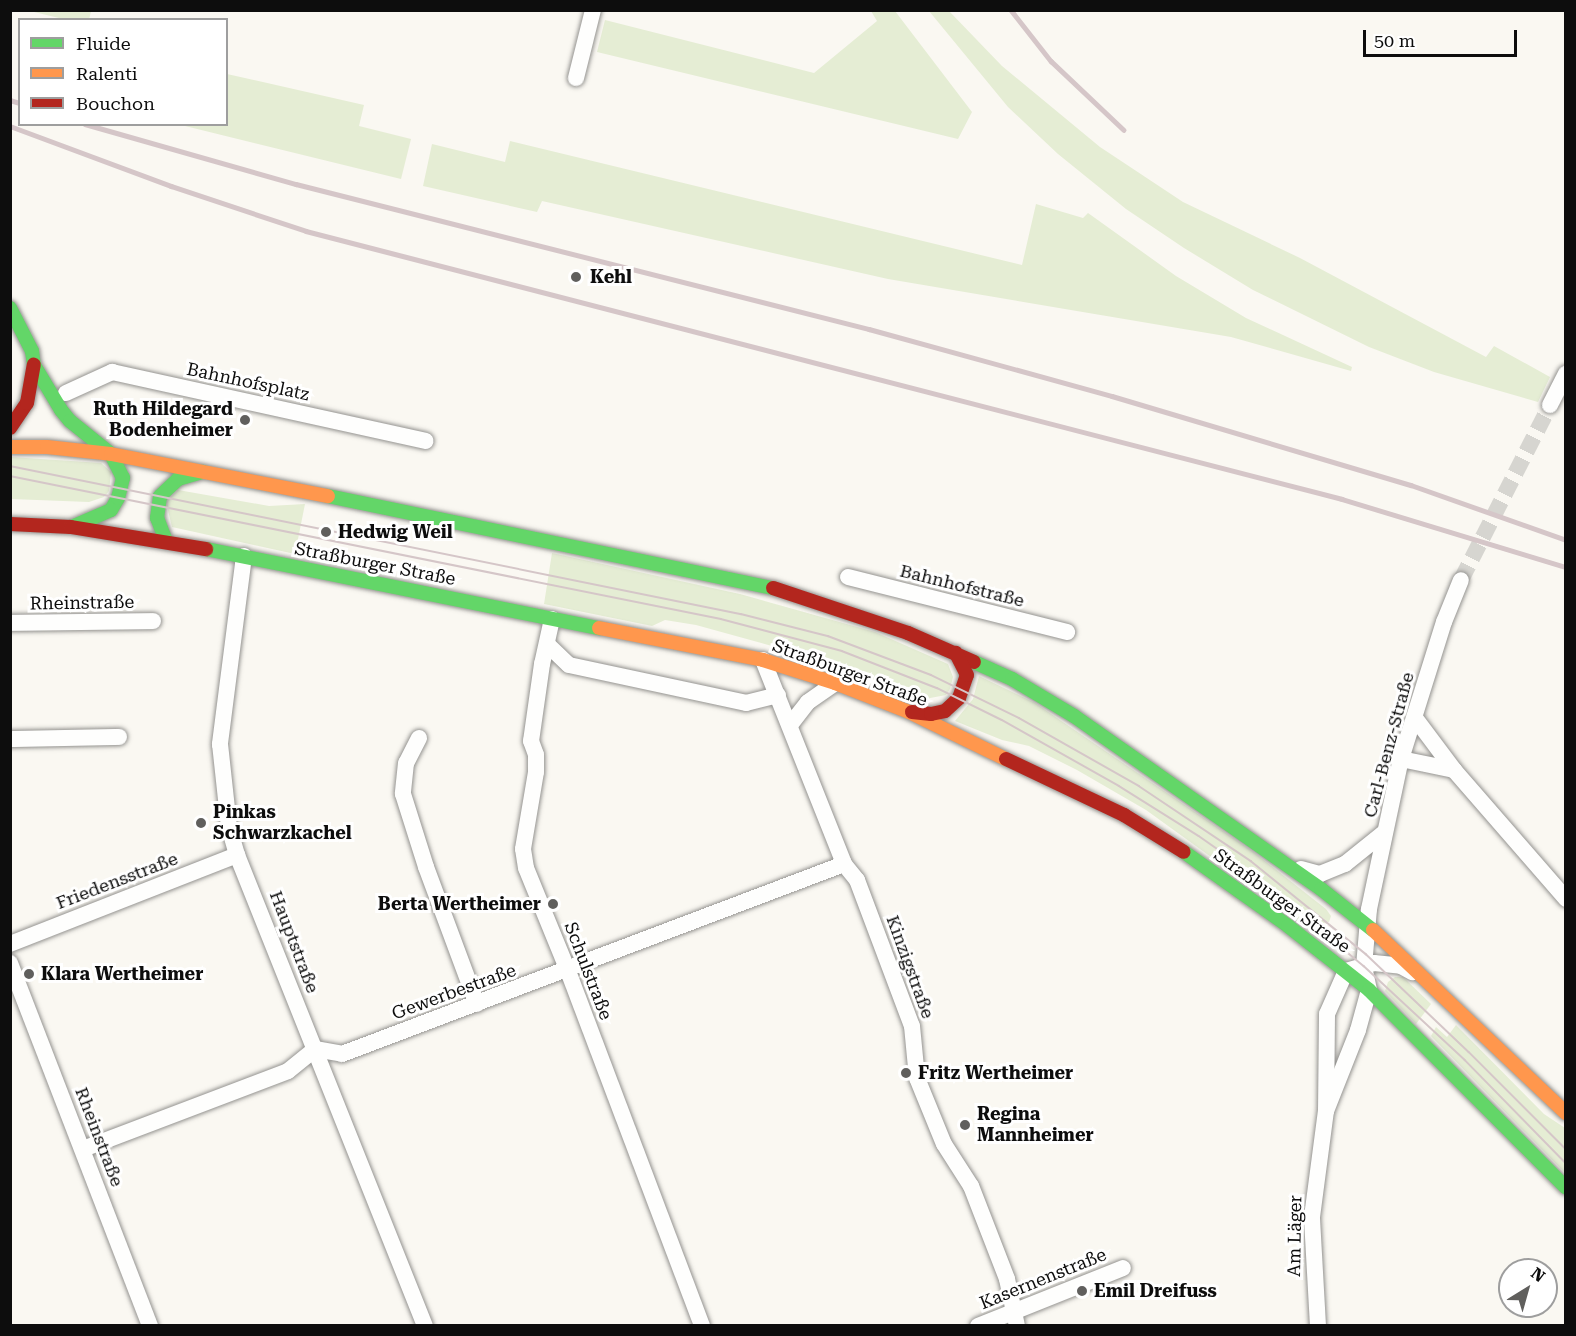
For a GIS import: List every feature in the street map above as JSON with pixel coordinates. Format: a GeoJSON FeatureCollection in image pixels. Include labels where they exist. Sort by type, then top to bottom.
{"type":"FeatureCollection","features":[{"type":"Feature","properties":{"kind":"main road"},"geometry":{"type":"LineString","coordinates":[[10,308],[32,351],[34,365],[27,403],[10,428]]}},
{"type":"Feature","properties":{"kind":"main road"},"geometry":{"type":"LineString","coordinates":[[34,365],[70,420],[111,454],[123,478],[118,498],[111,510],[71,527]]}},
{"type":"Feature","properties":{"kind":"main road","name":"Straßburger Straße"},"geometry":{"type":"LineString","coordinates":[[10,447],[56,447],[111,454],[204,471],[783,590],[841,608],[956,653],[1012,679],[1074,716],[1210,809],[1367,924],[1566,1113]]}},
{"type":"Feature","properties":{"kind":"main road"},"geometry":{"type":"LineString","coordinates":[[166,542],[157,518],[160,496],[178,479],[204,471]]}},
{"type":"Feature","properties":{"kind":"main road","name":"Straßburger Straße"},"geometry":{"type":"LineString","coordinates":[[10,524],[71,527],[244,556],[763,660],[835,683],[909,712],[1124,815],[1172,843],[1369,990],[1566,1188]]}},
{"type":"Feature","properties":{"kind":"main road"},"geometry":{"type":"LineString","coordinates":[[909,712],[931,714],[945,711],[959,698],[964,690],[967,675],[956,653]]}},
{"type":"Feature","properties":{"kind":"street"},"geometry":{"type":"LineString","coordinates":[[576,78],[593,10]]}},
{"type":"Feature","properties":{"kind":"street","name":"Bahnhofsplatz"},"geometry":{"type":"LineString","coordinates":[[66,393],[112,372],[425,441]]}},
{"type":"Feature","properties":{"kind":"street"},"geometry":{"type":"LineString","coordinates":[[1551,405],[1566,374]]}},
{"type":"Feature","properties":{"kind":"street","name":"Hauptstraße"},"geometry":{"type":"LineString","coordinates":[[244,556],[220,744],[227,816],[237,855],[425,1326]]}},
{"type":"Feature","properties":{"kind":"street","name":"Bahnhofstraße"},"geometry":{"type":"LineString","coordinates":[[848,577],[1067,632]]}},
{"type":"Feature","properties":{"kind":"street","name":"Carl-Benz-Straße"},"geometry":{"type":"LineString","coordinates":[[1369,990],[1364,966],[1367,924],[1401,759],[1416,718],[1444,622],[1461,580]]}},
{"type":"Feature","properties":{"kind":"street","name":"Schulstraße"},"geometry":{"type":"LineString","coordinates":[[552,619],[542,664],[531,741],[536,755],[536,772],[523,849],[526,868],[568,970],[702,1326]]}},
{"type":"Feature","properties":{"kind":"street","name":"Rheinstraße"},"geometry":{"type":"LineString","coordinates":[[10,623],[153,621]]}},
{"type":"Feature","properties":{"kind":"street"},"geometry":{"type":"LineString","coordinates":[[547,644],[569,665],[746,703],[778,695]]}},
{"type":"Feature","properties":{"kind":"street","name":"Kinzigstraße"},"geometry":{"type":"LineString","coordinates":[[763,660],[844,864],[857,880],[912,1026],[917,1078],[944,1144],[971,1186],[1007,1279],[1015,1319]]}},
{"type":"Feature","properties":{"kind":"street"},"geometry":{"type":"LineString","coordinates":[[790,725],[808,702],[835,683]]}},
{"type":"Feature","properties":{"kind":"street"},"geometry":{"type":"LineString","coordinates":[[1416,718],[1454,770],[1566,899]]}},
{"type":"Feature","properties":{"kind":"street"},"geometry":{"type":"LineString","coordinates":[[10,739],[119,737]]}},
{"type":"Feature","properties":{"kind":"street"},"geometry":{"type":"LineString","coordinates":[[419,738],[406,763],[403,795],[426,867],[477,1004]]}},
{"type":"Feature","properties":{"kind":"street"},"geometry":{"type":"LineString","coordinates":[[1401,759],[1454,770]]}},
{"type":"Feature","properties":{"kind":"street"},"geometry":{"type":"LineString","coordinates":[[1287,866],[1320,874],[1345,864],[1385,832]]}},
{"type":"Feature","properties":{"kind":"street","name":"Friedensstraße"},"geometry":{"type":"LineString","coordinates":[[10,944],[237,855]]}},
{"type":"Feature","properties":{"kind":"street","name":"Gewerbestraße"},"geometry":{"type":"LineString","coordinates":[[315,1049],[342,1054],[844,864]]}},
{"type":"Feature","properties":{"kind":"street","name":"Rheinstraße"},"geometry":{"type":"LineString","coordinates":[[10,963],[150,1326]]}},
{"type":"Feature","properties":{"kind":"street"},"geometry":{"type":"LineString","coordinates":[[1346,971],[1374,963],[1401,966],[1430,982]]}},
{"type":"Feature","properties":{"kind":"street","name":"Am Läger"},"geometry":{"type":"LineString","coordinates":[[1318,1326],[1312,1217],[1326,1111],[1327,1014],[1346,971]]}},
{"type":"Feature","properties":{"kind":"street","name":"Am Läger"},"geometry":{"type":"LineString","coordinates":[[1326,1111],[1358,1030],[1369,990]]}},
{"type":"Feature","properties":{"kind":"street"},"geometry":{"type":"LineString","coordinates":[[83,1149],[288,1071],[315,1049]]}},
{"type":"Feature","properties":{"kind":"street","name":"Kasernenstraße"},"geometry":{"type":"LineString","coordinates":[[978,1326],[1015,1319],[1123,1268]]}},
{"type":"Feature","properties":{"kind":"green space"},"geometry":{"type":"Polygon","coordinates":[[[30,11],[91,11],[89,18],[59,18],[30,11]]]}},
{"type":"Feature","properties":{"kind":"green space"},"geometry":{"type":"Polygon","coordinates":[[[871,11],[895,11],[972,112],[958,139],[597,52],[605,20],[814,73],[877,21],[871,11]]]}},
{"type":"Feature","properties":{"kind":"green space"},"geometry":{"type":"Polygon","coordinates":[[[929,11],[949,11],[1002,66],[1100,147],[1183,202],[1300,258],[1486,357],[1494,346],[1550,377],[1538,402],[1434,372],[1369,347],[1253,290],[1184,248],[1126,209],[1058,154],[1008,107],[929,11]]]}},
{"type":"Feature","properties":{"kind":"green space"},"geometry":{"type":"Polygon","coordinates":[[[228,74],[364,105],[359,126],[411,139],[401,179],[185,126],[228,126],[228,74]]]}},
{"type":"Feature","properties":{"kind":"green space"},"geometry":{"type":"Polygon","coordinates":[[[510,141],[1022,265],[1036,204],[1083,218],[1088,213],[1176,276],[1246,318],[1352,367],[1351,371],[1231,337],[888,279],[542,201],[537,212],[423,186],[432,144],[505,162],[510,141]]]}},
{"type":"Feature","properties":{"kind":"green space"},"geometry":{"type":"Polygon","coordinates":[[[11,457],[101,463],[111,472],[109,491],[104,497],[89,502],[11,499],[11,457]]]}},
{"type":"Feature","properties":{"kind":"green space"},"geometry":{"type":"Polygon","coordinates":[[[178,490],[269,506],[305,504],[295,554],[172,527],[166,502],[178,490]]]}},
{"type":"Feature","properties":{"kind":"green space"},"geometry":{"type":"Polygon","coordinates":[[[552,553],[740,594],[875,632],[948,664],[953,677],[950,689],[946,695],[925,699],[819,659],[696,625],[665,620],[652,626],[544,604],[552,553]]]}},
{"type":"Feature","properties":{"kind":"green space"},"geometry":{"type":"Polygon","coordinates":[[[979,676],[1035,703],[1252,851],[1326,909],[1331,916],[1329,922],[1310,925],[1297,919],[1146,810],[1077,770],[1029,746],[1002,740],[955,721],[973,699],[979,676]]]}},
{"type":"Feature","properties":{"kind":"green space"},"geometry":{"type":"Polygon","coordinates":[[[1395,977],[1403,977],[1431,1004],[1416,1024],[1385,991],[1388,982],[1395,977]]]}},
{"type":"Feature","properties":{"kind":"green space"},"geometry":{"type":"Polygon","coordinates":[[[1456,1025],[1544,1114],[1565,1128],[1565,1173],[1431,1036],[1436,1027],[1447,1037],[1456,1025]]]}},
{"type":"Feature","properties":{"kind":"tunnel"},"geometry":{"type":"LineString","coordinates":[[1461,580],[1550,405]]}},
{"type":"Feature","properties":{"kind":"tram line"},"geometry":{"type":"LineString","coordinates":[[10,466],[741,614],[828,636],[931,675],[1019,718],[1139,786],[1251,861],[1366,954],[1566,1149]]}},
{"type":"Feature","properties":{"kind":"tram line"},"geometry":{"type":"LineString","coordinates":[[10,476],[721,619],[842,651],[937,688],[1002,720],[1119,786],[1199,836],[1253,874],[1364,966],[1465,1060],[1566,1163]]}},
{"type":"Feature","properties":{"kind":"railway"},"geometry":{"type":"LineString","coordinates":[[1011,10],[1051,61],[1124,130]]}},
{"type":"Feature","properties":{"kind":"railway"},"geometry":{"type":"LineString","coordinates":[[10,100],[18,102]]}},
{"type":"Feature","properties":{"kind":"railway"},"geometry":{"type":"LineString","coordinates":[[10,126],[171,186],[306,231],[1342,499],[1566,567]]}},
{"type":"Feature","properties":{"kind":"railway"},"geometry":{"type":"LineString","coordinates":[[92,126],[296,184],[869,329],[1112,396],[1411,485],[1566,540]]}},
{"type":"Feature","properties":{"kind":"traffic: fast"},"geometry":{"type":"LineString","coordinates":[[10,308],[32,351],[34,365],[61,410],[70,421],[111,454]]}},
{"type":"Feature","properties":{"kind":"traffic: fast"},"geometry":{"type":"LineString","coordinates":[[74,526],[111,510],[118,498],[123,478],[111,454]]}},
{"type":"Feature","properties":{"kind":"traffic: fast"},"geometry":{"type":"LineString","coordinates":[[166,541],[157,518],[160,496],[178,479],[203,472]]}},
{"type":"Feature","properties":{"kind":"traffic: fast"},"geometry":{"type":"LineString","coordinates":[[328,496],[773,588]]}},
{"type":"Feature","properties":{"kind":"traffic: fast"},"geometry":{"type":"LineString","coordinates":[[206,549],[599,628]]}},
{"type":"Feature","properties":{"kind":"traffic: fast"},"geometry":{"type":"LineString","coordinates":[[974,662],[1012,679],[1074,716],[1321,889],[1373,930]]}},
{"type":"Feature","properties":{"kind":"traffic: fast"},"geometry":{"type":"LineString","coordinates":[[1184,852],[1288,926],[1369,990],[1566,1188]]}},
{"type":"Feature","properties":{"kind":"traffic: slow"},"geometry":{"type":"LineString","coordinates":[[10,447],[47,447],[111,454],[328,496]]}},
{"type":"Feature","properties":{"kind":"traffic: slow"},"geometry":{"type":"LineString","coordinates":[[599,628],[763,660],[835,683],[909,712],[1006,759]]}},
{"type":"Feature","properties":{"kind":"traffic: slow"},"geometry":{"type":"LineString","coordinates":[[1373,930],[1566,1113]]}},
{"type":"Feature","properties":{"kind":"traffic: jam"},"geometry":{"type":"LineString","coordinates":[[10,428],[27,403],[34,365]]}},
{"type":"Feature","properties":{"kind":"traffic: jam"},"geometry":{"type":"LineString","coordinates":[[10,524],[71,527],[206,549]]}},
{"type":"Feature","properties":{"kind":"traffic: jam"},"geometry":{"type":"LineString","coordinates":[[773,588],[908,633],[974,662]]}},
{"type":"Feature","properties":{"kind":"traffic: jam"},"geometry":{"type":"LineString","coordinates":[[912,712],[931,714],[945,711],[959,698],[967,675],[956,653]]}},
{"type":"Feature","properties":{"kind":"traffic: jam"},"geometry":{"type":"LineString","coordinates":[[1006,759],[1124,815],[1184,852]]}},
{"type":"Feature","properties":{"kind":"place","name":"Kehl"},"geometry":{"type":"Point","coordinates":[576,277]}},
{"type":"Feature","properties":{"kind":"place","name":"Ruth Hildegard Bodenheimer"},"geometry":{"type":"Point","coordinates":[245,420]}},
{"type":"Feature","properties":{"kind":"place","name":"Hedwig Weil"},"geometry":{"type":"Point","coordinates":[326,532]}},
{"type":"Feature","properties":{"kind":"place","name":"Pinkas Schwarzkachel"},"geometry":{"type":"Point","coordinates":[201,823]}},
{"type":"Feature","properties":{"kind":"place","name":"Berta Wertheimer"},"geometry":{"type":"Point","coordinates":[553,904]}},
{"type":"Feature","properties":{"kind":"place","name":"Klara Wertheimer"},"geometry":{"type":"Point","coordinates":[29,974]}},
{"type":"Feature","properties":{"kind":"place","name":"Fritz Wertheimer"},"geometry":{"type":"Point","coordinates":[906,1073]}},
{"type":"Feature","properties":{"kind":"place","name":"Regina Mannheimer"},"geometry":{"type":"Point","coordinates":[965,1125]}},
{"type":"Feature","properties":{"kind":"place","name":"Emil Dreifuss"},"geometry":{"type":"Point","coordinates":[1082,1291]}}]}
